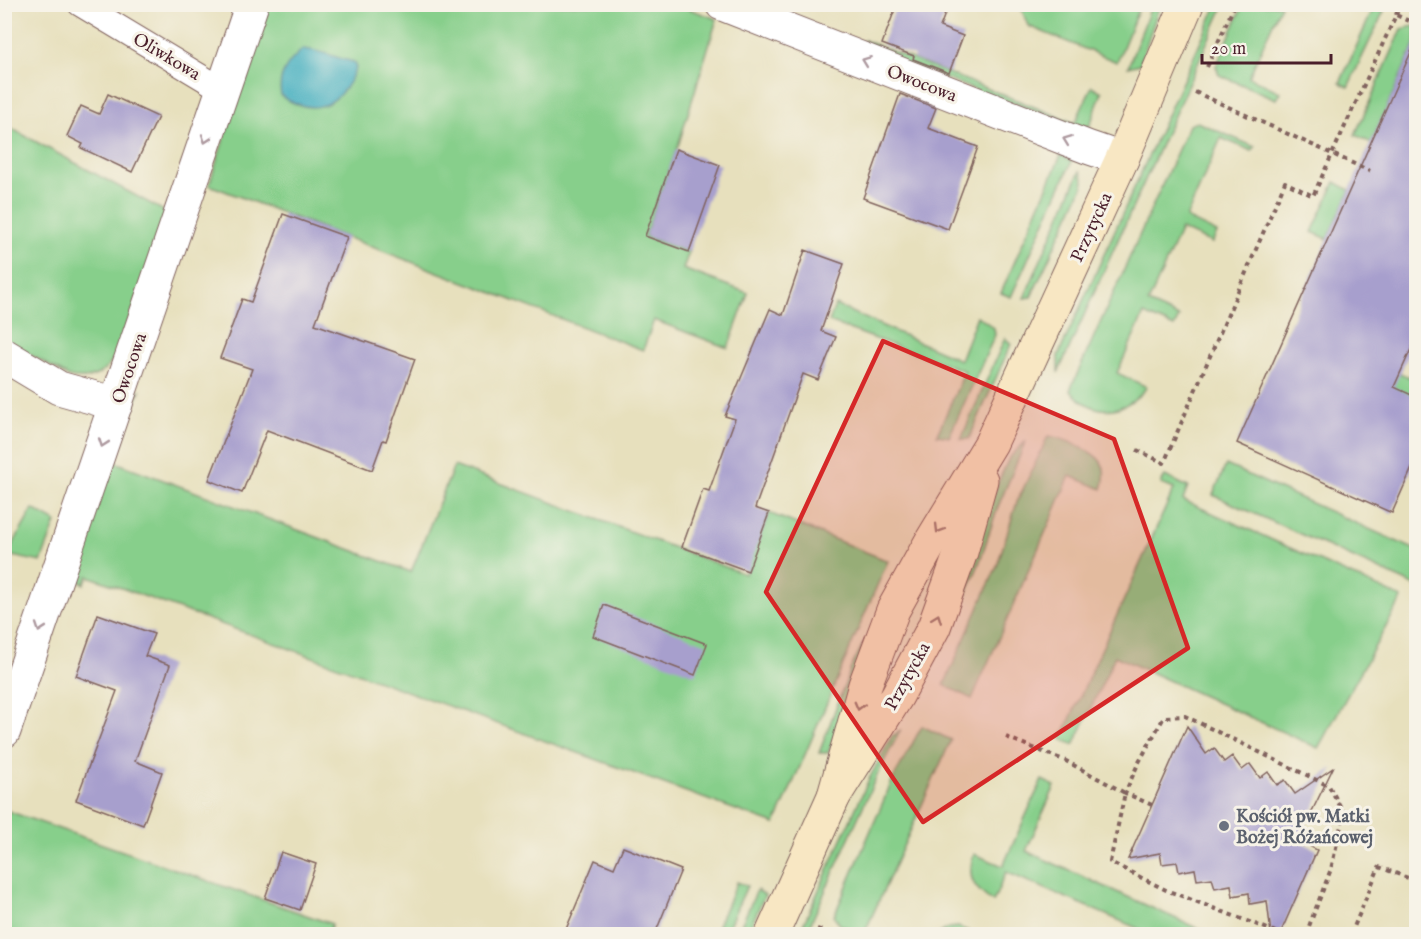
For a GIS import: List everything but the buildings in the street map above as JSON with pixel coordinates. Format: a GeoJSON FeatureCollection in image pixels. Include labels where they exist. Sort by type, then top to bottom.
{"type":"FeatureCollection","features":[{"type":"Feature","properties":{"kind":"main road","name":"Przytycka"},"geometry":{"type":"LineString","coordinates":[[834,796],[865,685],[893,610],[991,443],[1122,159],[1187,6]]}},
{"type":"Feature","properties":{"kind":"main road","name":"Przytycka"},"geometry":{"type":"LineString","coordinates":[[772,934],[834,796],[897,696],[934,627],[961,552],[991,443]]}},
{"type":"Feature","properties":{"kind":"street","name":"Owocowa"},"geometry":{"type":"LineString","coordinates":[[4,731],[252,4]]}},
{"type":"Feature","properties":{"kind":"street","name":"Owocowa"},"geometry":{"type":"LineString","coordinates":[[722,4],[1122,159]]}},
{"type":"Feature","properties":{"kind":"street"},"geometry":{"type":"LineString","coordinates":[[4,355],[59,388],[116,404]]}},
{"type":"Feature","properties":{"kind":"lane","name":"Oliwkowa"},"geometry":{"type":"LineString","coordinates":[[80,4],[223,90]]}},
{"type":"Feature","properties":{"kind":"path"},"geometry":{"type":"LineString","coordinates":[[1205,70],[1235,4]]}},
{"type":"Feature","properties":{"kind":"path"},"geometry":{"type":"LineString","coordinates":[[1137,450],[1164,463],[1285,182],[1313,196],[1400,4]]}},
{"type":"Feature","properties":{"kind":"path"},"geometry":{"type":"LineString","coordinates":[[1396,15],[1416,24]]}},
{"type":"Feature","properties":{"kind":"path"},"geometry":{"type":"LineString","coordinates":[[1190,102],[1195,92],[1370,171]]}},
{"type":"Feature","properties":{"kind":"path"},"geometry":{"type":"LineString","coordinates":[[1281,934],[1166,890],[1110,862],[1125,793],[1164,717],[1185,716],[1329,786],[1344,813],[1331,869],[1306,934]]}},
{"type":"Feature","properties":{"kind":"path"},"geometry":{"type":"LineString","coordinates":[[1006,737],[1066,761],[1152,805]]}},
{"type":"Feature","properties":{"kind":"path"},"geometry":{"type":"LineString","coordinates":[[1351,934],[1378,867],[1416,881]]}},
{"type":"Feature","properties":{"kind":"path"},"geometry":{"type":"LineString","coordinates":[[813,934],[816,928],[831,934]]}},
{"type":"Feature","properties":{"kind":"highlighted area"},"geometry":{"type":"Polygon","coordinates":[[[883,341],[1114,439],[1188,648],[923,822],[766,592],[883,341]]]}},
{"type":"Feature","properties":{"kind":"green space"},"geometry":{"type":"Polygon","coordinates":[[[1020,4],[1140,5],[1117,62],[1028,26],[1020,4]]]}},
{"type":"Feature","properties":{"kind":"green space"},"geometry":{"type":"Polygon","coordinates":[[[1152,4],[1160,5],[1140,64],[1128,67],[1152,4]]]}},
{"type":"Feature","properties":{"kind":"green space"},"geometry":{"type":"Polygon","coordinates":[[[267,5],[678,5],[717,19],[679,143],[645,236],[689,252],[683,269],[748,293],[728,348],[654,320],[643,350],[209,185],[267,5]]]}},
{"type":"Feature","properties":{"kind":"green space"},"geometry":{"type":"Polygon","coordinates":[[[1217,5],[1224,5],[1058,373],[1058,356],[1217,5]]]}},
{"type":"Feature","properties":{"kind":"green space"},"geometry":{"type":"Polygon","coordinates":[[[1243,5],[1281,5],[1249,77],[1280,92],[1276,99],[1219,75],[1216,66],[1243,5]]]}},
{"type":"Feature","properties":{"kind":"green space"},"geometry":{"type":"Polygon","coordinates":[[[1374,7],[1384,11],[1348,87],[1340,83],[1374,7]]]}},
{"type":"Feature","properties":{"kind":"green space"},"geometry":{"type":"Polygon","coordinates":[[[1413,26],[1416,29],[1416,41],[1371,143],[1355,135],[1402,29],[1413,26]]]}},
{"type":"Feature","properties":{"kind":"green space"},"geometry":{"type":"Polygon","coordinates":[[[864,40],[1075,123],[1092,86],[1102,92],[1090,125],[1083,129],[861,48],[864,40]]]}},
{"type":"Feature","properties":{"kind":"green space"},"geometry":{"type":"Polygon","coordinates":[[[1197,122],[1255,147],[1252,151],[1221,138],[1186,218],[1217,233],[1212,243],[1181,229],[1148,303],[1179,317],[1174,327],[1144,314],[1117,373],[1147,387],[1138,396],[1119,408],[1099,409],[1089,405],[1070,390],[1189,125],[1197,122]]]}},
{"type":"Feature","properties":{"kind":"green space"},"geometry":{"type":"Polygon","coordinates":[[[5,125],[168,213],[118,352],[104,370],[92,377],[69,377],[5,340],[5,125]]]}},
{"type":"Feature","properties":{"kind":"green space"},"geometry":{"type":"Polygon","coordinates":[[[1061,155],[1072,161],[1011,297],[1001,293],[1061,155]]]}},
{"type":"Feature","properties":{"kind":"green space"},"geometry":{"type":"Polygon","coordinates":[[[1080,171],[1084,181],[1083,186],[1031,297],[1024,298],[1080,171]]]}},
{"type":"Feature","properties":{"kind":"green space"},"geometry":{"type":"Polygon","coordinates":[[[1335,182],[1350,190],[1328,239],[1312,232],[1335,182]]]}},
{"type":"Feature","properties":{"kind":"green space"},"geometry":{"type":"Polygon","coordinates":[[[835,305],[960,360],[977,316],[994,328],[995,335],[949,437],[937,435],[965,371],[829,322],[835,305]]]}},
{"type":"Feature","properties":{"kind":"green space"},"geometry":{"type":"Polygon","coordinates":[[[1005,338],[1011,344],[969,439],[961,439],[1005,338]]]}},
{"type":"Feature","properties":{"kind":"green space"},"geometry":{"type":"Polygon","coordinates":[[[1395,371],[1416,380],[1416,397],[1387,387],[1395,371]]]}},
{"type":"Feature","properties":{"kind":"green space"},"geometry":{"type":"Polygon","coordinates":[[[140,390],[115,462],[411,572],[454,466],[745,574],[769,513],[888,561],[775,824],[88,576],[84,584],[69,576],[134,393],[140,390]]]}},
{"type":"Feature","properties":{"kind":"green space"},"geometry":{"type":"Polygon","coordinates":[[[1048,436],[1069,442],[1096,456],[1103,466],[1102,489],[1070,476],[972,699],[944,685],[997,566],[1017,502],[1048,436]]]}},
{"type":"Feature","properties":{"kind":"green space"},"geometry":{"type":"Polygon","coordinates":[[[1026,441],[997,509],[965,598],[959,597],[991,498],[1009,458],[1026,441]]]}},
{"type":"Feature","properties":{"kind":"green space"},"geometry":{"type":"Polygon","coordinates":[[[1226,465],[1416,550],[1416,586],[1213,495],[1226,465]]]}},
{"type":"Feature","properties":{"kind":"green space"},"geometry":{"type":"Polygon","coordinates":[[[1165,476],[1188,487],[1183,500],[1402,598],[1318,748],[1115,656],[1074,745],[1061,739],[1174,489],[1161,484],[1165,476]]]}},
{"type":"Feature","properties":{"kind":"green space"},"geometry":{"type":"Polygon","coordinates":[[[33,509],[56,522],[41,562],[7,555],[33,509]]]}},
{"type":"Feature","properties":{"kind":"green space"},"geometry":{"type":"Polygon","coordinates":[[[863,644],[857,676],[828,753],[819,753],[851,668],[863,644]]]}},
{"type":"Feature","properties":{"kind":"green space"},"geometry":{"type":"Polygon","coordinates":[[[922,726],[951,740],[863,934],[840,925],[834,916],[892,781],[922,726]]]}},
{"type":"Feature","properties":{"kind":"green space"},"geometry":{"type":"Polygon","coordinates":[[[900,731],[877,775],[806,934],[799,934],[869,779],[892,736],[900,731]]]}},
{"type":"Feature","properties":{"kind":"green space"},"geometry":{"type":"Polygon","coordinates":[[[1042,780],[1055,786],[1026,851],[1210,934],[1151,934],[1006,872],[993,902],[980,892],[971,876],[974,854],[1003,866],[1042,780]]]}},
{"type":"Feature","properties":{"kind":"green space"},"geometry":{"type":"Polygon","coordinates":[[[5,810],[332,924],[328,934],[5,934],[5,810]]]}},
{"type":"Feature","properties":{"kind":"green space"},"geometry":{"type":"Polygon","coordinates":[[[737,882],[747,886],[725,934],[714,934],[737,882]]]}},
{"type":"Feature","properties":{"kind":"green space"},"geometry":{"type":"Polygon","coordinates":[[[757,890],[765,895],[747,934],[737,934],[757,890]]]}},
{"type":"Feature","properties":{"kind":"green space"},"geometry":{"type":"Polygon","coordinates":[[[958,927],[976,934],[939,934],[948,928],[958,927]]]}},
{"type":"Feature","properties":{"kind":"water"},"geometry":{"type":"Polygon","coordinates":[[[303,49],[354,62],[356,68],[343,91],[335,99],[317,107],[294,103],[281,96],[282,75],[303,49]]]}},
{"type":"Feature","properties":{"kind":"place","name":"Kościół pw. Matki Bożej Różańcowej"},"geometry":{"type":"Point","coordinates":[1224,826]}}]}
